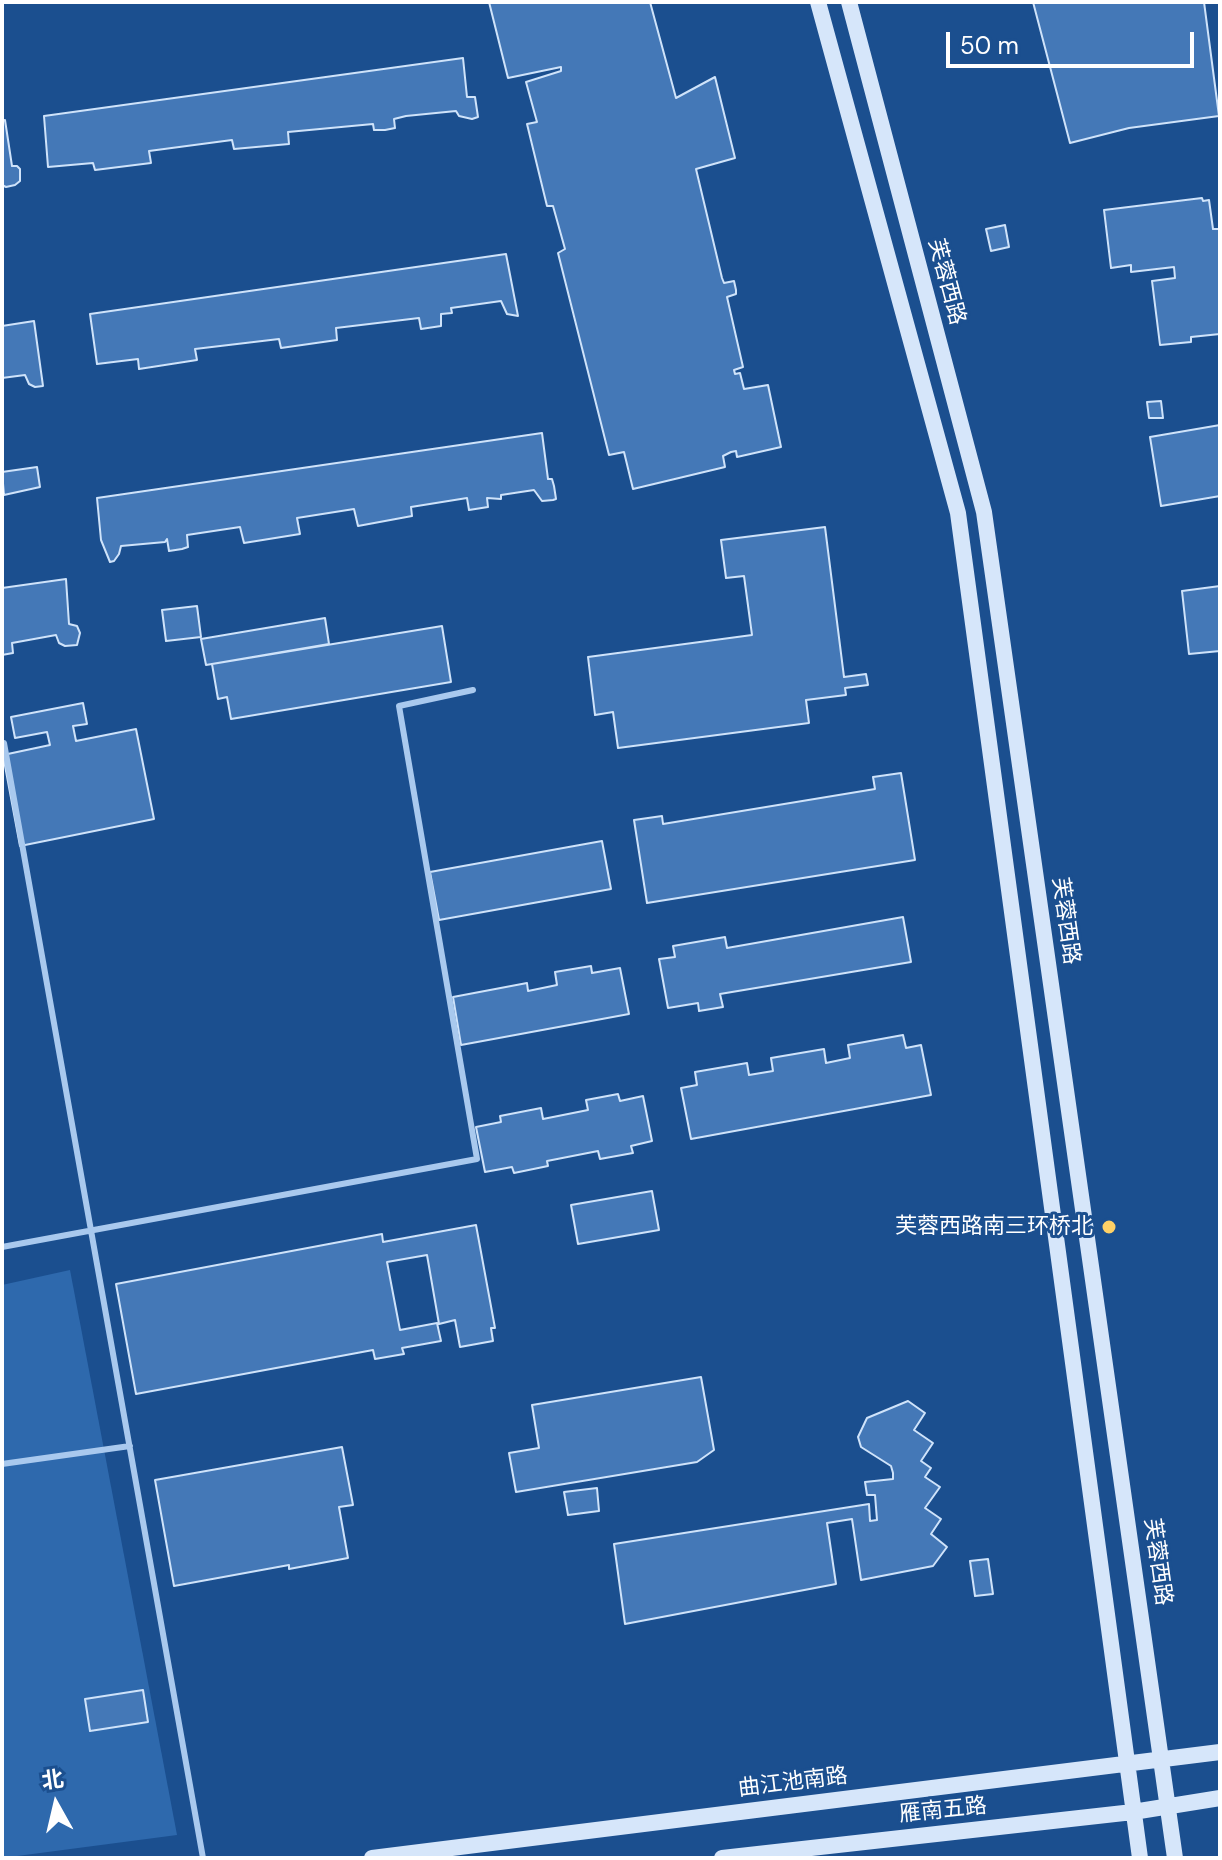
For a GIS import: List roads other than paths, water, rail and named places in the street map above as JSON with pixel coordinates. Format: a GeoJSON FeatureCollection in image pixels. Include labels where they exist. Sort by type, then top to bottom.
{"type":"FeatureCollection","features":[{"type":"Feature","properties":{"kind":"main road"},"geometry":{"type":"LineString","coordinates":[[818,2],[958,513],[1140,1858]]}},
{"type":"Feature","properties":{"kind":"main road","name":"芙蓉西路"},"geometry":{"type":"LineString","coordinates":[[849,2],[984,512],[1175,1858]]}},
{"type":"Feature","properties":{"kind":"main road","name":"曲江池南路"},"geometry":{"type":"LineString","coordinates":[[372,1858],[1220,1752]]}},
{"type":"Feature","properties":{"kind":"main road"},"geometry":{"type":"LineString","coordinates":[[1168,1806],[1220,1798]]}},
{"type":"Feature","properties":{"kind":"main road","name":"雁南五路"},"geometry":{"type":"LineString","coordinates":[[722,1858],[1168,1806]]}},
{"type":"Feature","properties":{"kind":"lane"},"geometry":{"type":"LineString","coordinates":[[2,1247],[477,1159],[399,706],[473,690]]}},
{"type":"Feature","properties":{"kind":"lane"},"geometry":{"type":"LineString","coordinates":[[4,743],[203,1858]]}},
{"type":"Feature","properties":{"kind":"lane"},"geometry":{"type":"LineString","coordinates":[[2,1464],[130,1446]]}},
{"type":"Feature","properties":{"kind":"place","name":"芙蓉西路南三环桥北"},"geometry":{"type":"Point","coordinates":[1109,1227]}}]}
